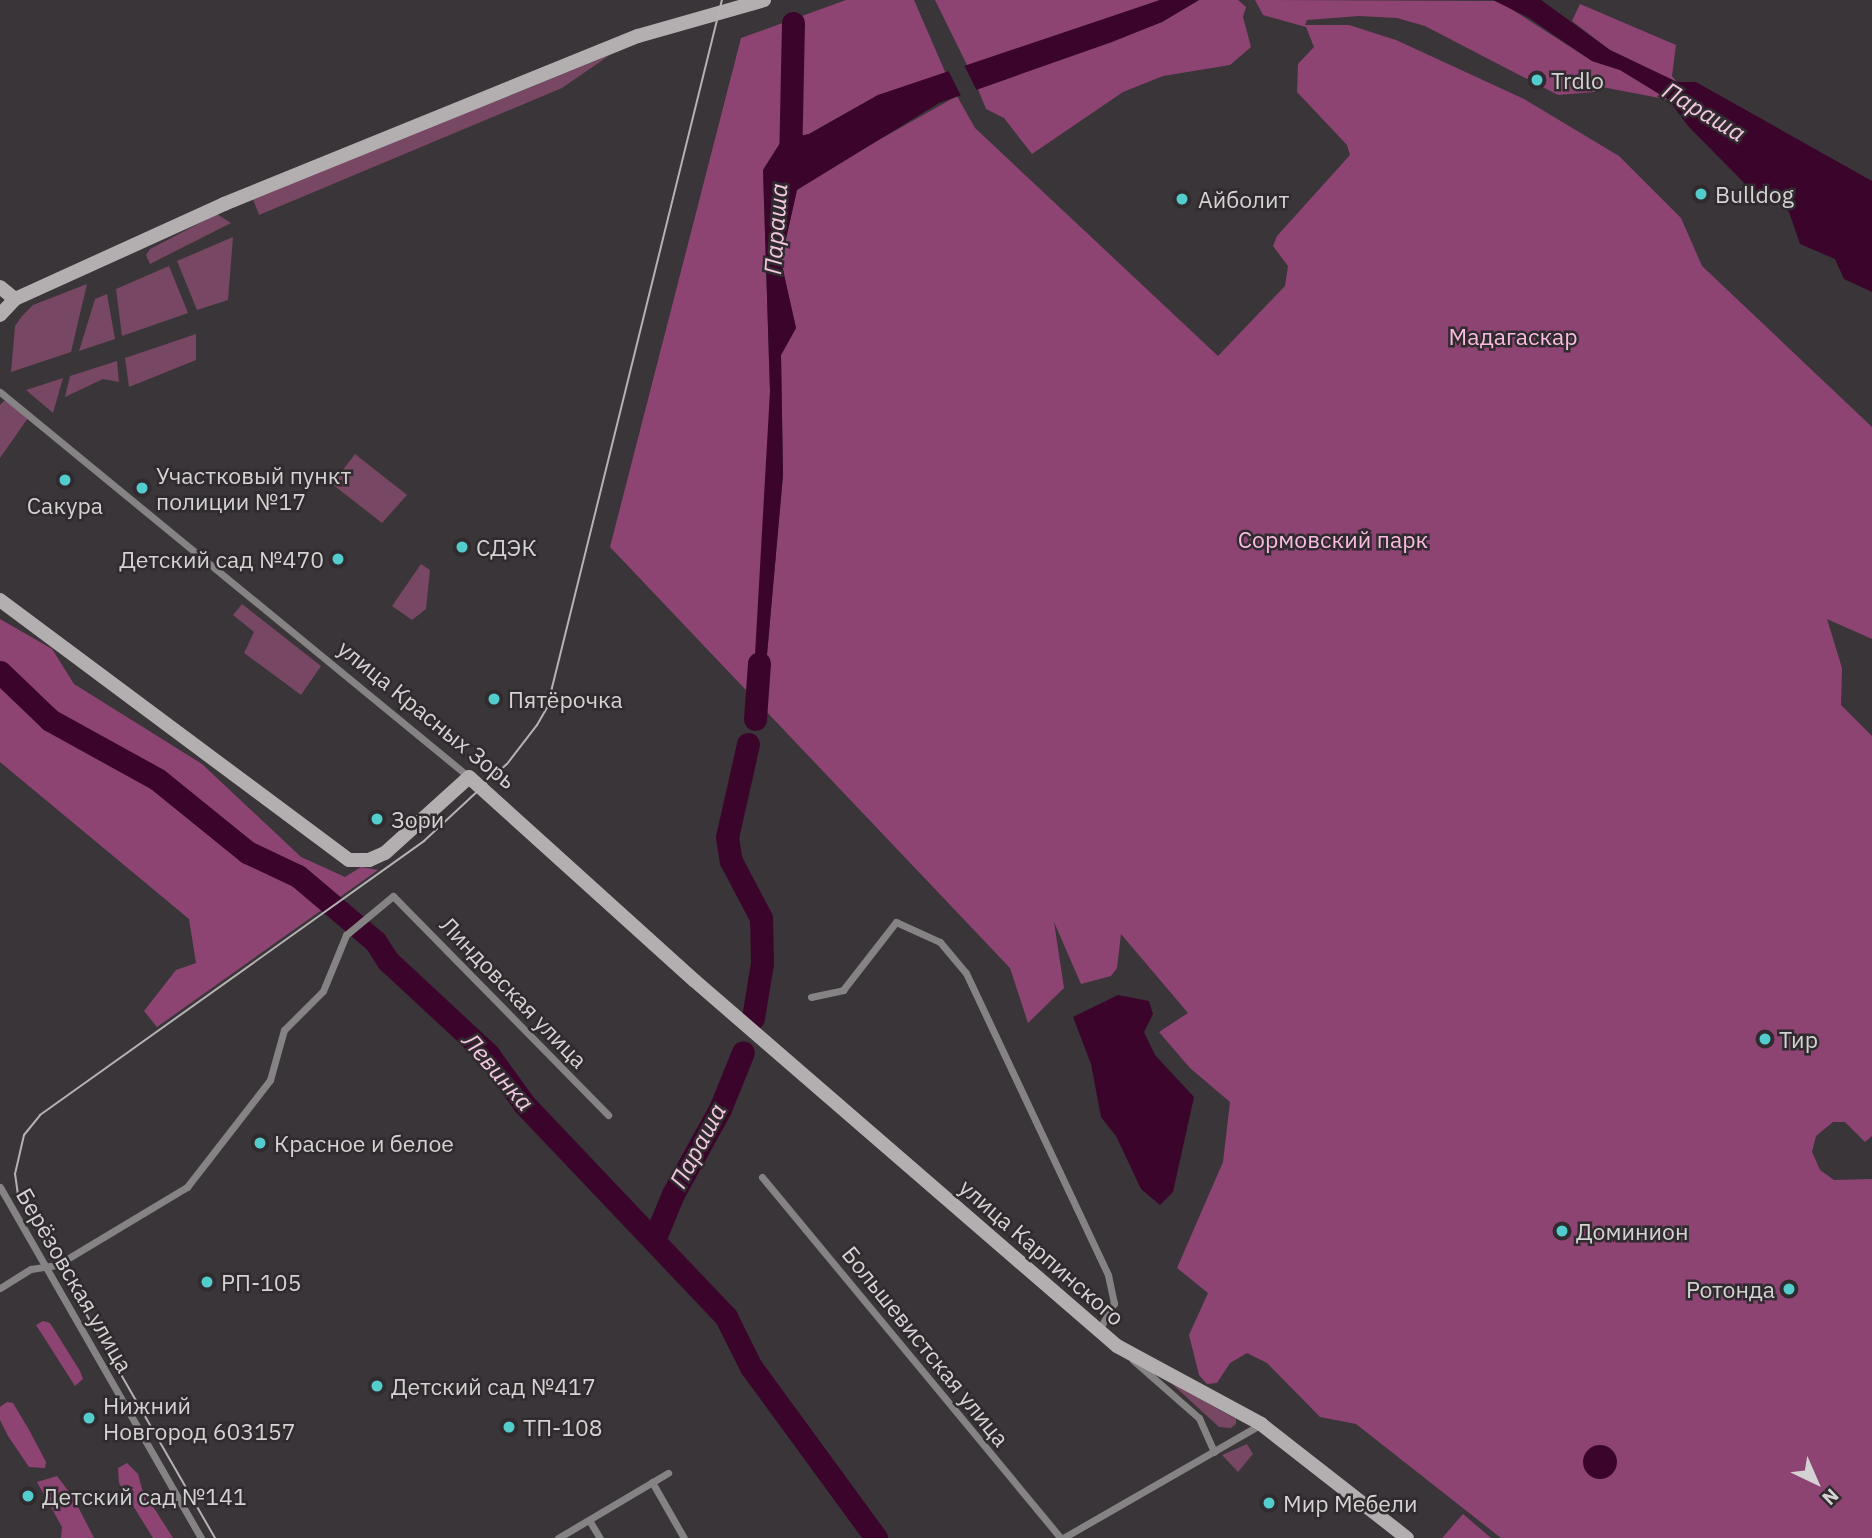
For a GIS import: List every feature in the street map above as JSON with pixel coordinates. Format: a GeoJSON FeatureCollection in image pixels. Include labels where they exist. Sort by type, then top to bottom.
{"type":"FeatureCollection","features":[{"type":"Feature","properties":{"kind":"street"},"geometry":{"type":"LineString","coordinates":[[702,16],[704,0]]}},
{"type":"Feature","properties":{"kind":"street"},"geometry":{"type":"LineString","coordinates":[[0,315],[15,299],[224,204],[638,36],[764,0]]}},
{"type":"Feature","properties":{"kind":"street"},"geometry":{"type":"LineString","coordinates":[[0,287],[15,299]]}},
{"type":"Feature","properties":{"kind":"street","name":"улица Красных Зорь"},"geometry":{"type":"LineString","coordinates":[[0,392],[469,777],[814,1084]]}},
{"type":"Feature","properties":{"kind":"street"},"geometry":{"type":"LineString","coordinates":[[0,600],[349,860],[369,860],[385,853],[469,777]]}},
{"type":"Feature","properties":{"kind":"street","name":"Линдовская улица"},"geometry":{"type":"LineString","coordinates":[[44,1267],[57,1265],[187,1187],[270,1080],[284,1030],[323,991],[346,935],[393,896],[608,1115]]}},
{"type":"Feature","properties":{"kind":"street"},"geometry":{"type":"LineString","coordinates":[[811,997],[843,990],[896,922],[940,942],[966,973],[1108,1275],[1114,1303],[1099,1331]]}},
{"type":"Feature","properties":{"kind":"street","name":"улица Карпинского"},"geometry":{"type":"LineString","coordinates":[[814,1084],[1117,1346],[1261,1424],[1407,1538]]}},
{"type":"Feature","properties":{"kind":"street","name":"Большевистская улица"},"geometry":{"type":"LineString","coordinates":[[762,1177],[1062,1538]]}},
{"type":"Feature","properties":{"kind":"street","name":"Берёзовская улица"},"geometry":{"type":"LineString","coordinates":[[0,1187],[201,1538]]}},
{"type":"Feature","properties":{"kind":"street"},"geometry":{"type":"LineString","coordinates":[[0,1288],[31,1269],[44,1267]]}},
{"type":"Feature","properties":{"kind":"street"},"geometry":{"type":"LineString","coordinates":[[1117,1346],[1199,1418],[1214,1452]]}},
{"type":"Feature","properties":{"kind":"street"},"geometry":{"type":"LineString","coordinates":[[1062,1538],[1261,1424]]}},
{"type":"Feature","properties":{"kind":"street"},"geometry":{"type":"LineString","coordinates":[[558,1538],[668,1473]]}},
{"type":"Feature","properties":{"kind":"street"},"geometry":{"type":"LineString","coordinates":[[652,1482],[684,1538]]}},
{"type":"Feature","properties":{"kind":"street"},"geometry":{"type":"LineString","coordinates":[[589,1520],[600,1538]]}},
{"type":"Feature","properties":{"kind":"shaded area"},"geometry":{"type":"Polygon","coordinates":[[[610,55],[562,88],[259,215],[253,199],[610,55]]]}},
{"type":"Feature","properties":{"kind":"shaded area"},"geometry":{"type":"Polygon","coordinates":[[[217,214],[231,223],[150,264],[146,255],[150,249],[217,214]]]}},
{"type":"Feature","properties":{"kind":"shaded area"},"geometry":{"type":"Polygon","coordinates":[[[233,237],[228,300],[197,310],[177,261],[233,237]]]}},
{"type":"Feature","properties":{"kind":"shaded area"},"geometry":{"type":"Polygon","coordinates":[[[169,266],[188,313],[122,336],[116,289],[169,266]]]}},
{"type":"Feature","properties":{"kind":"shaded area"},"geometry":{"type":"Polygon","coordinates":[[[87,284],[71,352],[11,372],[15,326],[22,316],[33,305],[87,284]]]}},
{"type":"Feature","properties":{"kind":"shaded area"},"geometry":{"type":"Polygon","coordinates":[[[107,294],[115,339],[79,351],[95,299],[107,294]]]}},
{"type":"Feature","properties":{"kind":"shaded area"},"geometry":{"type":"Polygon","coordinates":[[[196,334],[196,360],[129,387],[125,358],[196,334]]]}},
{"type":"Feature","properties":{"kind":"shaded area"},"geometry":{"type":"Polygon","coordinates":[[[117,361],[119,382],[103,379],[65,397],[70,376],[117,361]]]}},
{"type":"Feature","properties":{"kind":"shaded area"},"geometry":{"type":"Polygon","coordinates":[[[63,378],[53,413],[26,390],[63,378]]]}},
{"type":"Feature","properties":{"kind":"shaded area"},"geometry":{"type":"Polygon","coordinates":[[[6,399],[28,418],[0,458],[0,405],[6,399]]]}},
{"type":"Feature","properties":{"kind":"shaded area"},"geometry":{"type":"Polygon","coordinates":[[[355,454],[407,495],[382,523],[332,484],[355,454]]]}},
{"type":"Feature","properties":{"kind":"shaded area"},"geometry":{"type":"Polygon","coordinates":[[[421,564],[430,570],[426,609],[412,620],[392,606],[421,564]]]}},
{"type":"Feature","properties":{"kind":"shaded area"},"geometry":{"type":"Polygon","coordinates":[[[242,604],[321,666],[301,695],[244,653],[254,632],[233,615],[242,604]]]}},
{"type":"Feature","properties":{"kind":"shaded area"},"geometry":{"type":"Polygon","coordinates":[[[1171,1383],[1236,1419],[1236,1424],[1231,1428],[1219,1427],[1171,1383]]]}},
{"type":"Feature","properties":{"kind":"shaded area"},"geometry":{"type":"Polygon","coordinates":[[[1247,1444],[1253,1454],[1238,1472],[1222,1455],[1247,1444]]]}},
{"type":"Feature","properties":{"kind":"green space","name":"Сормовский парк"},"geometry":{"type":"Polygon","coordinates":[[[846,0],[914,0],[946,74],[878,95],[809,134],[782,140],[763,170],[770,391],[763,699],[783,475],[781,355],[796,328],[781,261],[797,190],[820,173],[957,96],[975,128],[1218,356],[1285,286],[1288,266],[1273,246],[1277,236],[1350,155],[1347,145],[1297,92],[1298,64],[1314,47],[1306,27],[1263,15],[1255,0],[1499,1],[1592,61],[1620,70],[1670,100],[1602,87],[1594,92],[1558,95],[1425,26],[1397,18],[1359,16],[1307,20],[1305,25],[1349,25],[1396,40],[1524,99],[1619,156],[1681,218],[1702,266],[1872,427],[1872,639],[1827,619],[1842,668],[1841,705],[1872,736],[1872,1136],[1865,1142],[1845,1122],[1833,1122],[1816,1136],[1812,1152],[1820,1170],[1834,1180],[1872,1179],[1872,1538],[1501,1538],[1356,1424],[1320,1417],[1267,1363],[1247,1353],[1230,1363],[1217,1383],[1207,1384],[1199,1375],[1189,1335],[1208,1293],[1177,1268],[1223,1162],[1230,1102],[1190,1068],[1159,1032],[1188,1013],[1121,934],[1117,968],[1111,976],[1081,984],[1054,922],[1064,988],[1028,1023],[1010,968],[610,547],[741,38],[846,0]]]}},
{"type":"Feature","properties":{"kind":"green space"},"geometry":{"type":"Polygon","coordinates":[[[935,0],[1160,0],[968,67],[935,0]]]}},
{"type":"Feature","properties":{"kind":"green space"},"geometry":{"type":"Polygon","coordinates":[[[1199,0],[1238,0],[1246,7],[1243,17],[1251,47],[1230,65],[1163,76],[1123,92],[1032,154],[1004,118],[986,109],[978,89],[1162,22],[1199,0]]]}},
{"type":"Feature","properties":{"kind":"green space"},"geometry":{"type":"Polygon","coordinates":[[[1580,4],[1676,45],[1672,76],[1677,82],[1610,50],[1572,21],[1580,4]]]}},
{"type":"Feature","properties":{"kind":"green space"},"geometry":{"type":"Polygon","coordinates":[[[0,619],[52,649],[74,684],[202,764],[301,857],[345,877],[361,867],[378,870],[157,1027],[144,1011],[176,970],[196,963],[189,919],[0,762],[0,619]]]}},
{"type":"Feature","properties":{"kind":"green space"},"geometry":{"type":"Polygon","coordinates":[[[43,1321],[50,1323],[80,1371],[83,1379],[75,1386],[36,1325],[43,1321]]]}},
{"type":"Feature","properties":{"kind":"green space"},"geometry":{"type":"Polygon","coordinates":[[[7,1402],[13,1403],[28,1428],[46,1462],[45,1468],[29,1467],[8,1436],[0,1420],[0,1407],[7,1402]]]}},
{"type":"Feature","properties":{"kind":"green space"},"geometry":{"type":"Polygon","coordinates":[[[127,1463],[138,1474],[142,1489],[173,1538],[153,1538],[119,1483],[118,1468],[127,1463]]]}},
{"type":"Feature","properties":{"kind":"green space"},"geometry":{"type":"Polygon","coordinates":[[[57,1476],[73,1497],[94,1538],[61,1538],[62,1527],[37,1482],[57,1476]]]}},
{"type":"Feature","properties":{"kind":"green space"},"geometry":{"type":"Polygon","coordinates":[[[1463,1514],[1491,1538],[1442,1538],[1463,1514]]]}},
{"type":"Feature","properties":{"kind":"water"},"geometry":{"type":"Polygon","coordinates":[[[1160,0],[1199,0],[1162,22],[1112,42],[939,103],[797,190],[781,261],[796,328],[781,355],[783,475],[763,700],[753,690],[770,391],[763,170],[782,140],[809,134],[878,95],[1160,0]]]}},
{"type":"Feature","properties":{"kind":"water"},"geometry":{"type":"Polygon","coordinates":[[[1493,0],[1541,0],[1610,50],[1677,82],[1696,82],[1872,181],[1872,292],[1844,279],[1835,259],[1800,244],[1789,212],[1779,203],[1760,199],[1688,126],[1669,100],[1620,70],[1592,61],[1529,18],[1493,0]]]}},
{"type":"Feature","properties":{"kind":"water"},"geometry":{"type":"Polygon","coordinates":[[[1118,995],[1149,1001],[1153,1014],[1144,1032],[1155,1055],[1194,1097],[1173,1192],[1160,1205],[1141,1189],[1116,1136],[1101,1117],[1091,1064],[1073,1017],[1118,995]]]}},
{"type":"Feature","properties":{"kind":"water"},"geometry":{"type":"Polygon","coordinates":[[[1600,1445],[1612,1450],[1617,1462],[1612,1474],[1600,1479],[1588,1474],[1583,1462],[1588,1450],[1600,1445]]]}},
{"type":"Feature","properties":{"kind":"pier"},"geometry":{"type":"Polygon","coordinates":[[[964,65],[978,93],[962,98],[948,70],[964,65]]]}},
{"type":"Feature","properties":{"kind":"waterway"},"geometry":{"type":"LineString","coordinates":[[790,166],[793,23]]}},
{"type":"Feature","properties":{"kind":"waterway","name":"Параша"},"geometry":{"type":"LineString","coordinates":[[755,719],[759,663]]}},
{"type":"Feature","properties":{"kind":"waterway","name":"Левинка"},"geometry":{"type":"LineString","coordinates":[[0,672],[50,720],[157,779],[247,852],[298,876],[375,941],[388,961],[488,1054],[524,1104],[726,1317],[751,1367],[876,1538]]}},
{"type":"Feature","properties":{"kind":"waterway","name":"Параша"},"geometry":{"type":"LineString","coordinates":[[748,744],[727,837],[731,861],[761,918],[762,963],[753,1018]]}},
{"type":"Feature","properties":{"kind":"waterway","name":"Параша"},"geometry":{"type":"LineString","coordinates":[[654,1240],[673,1194],[720,1109],[743,1052]]}},
{"type":"Feature","properties":{"kind":"tram line"},"geometry":{"type":"LineString","coordinates":[[215,1538],[18,1195],[15,1174],[24,1135],[40,1115],[424,841],[507,764],[537,725],[547,708],[722,0]]}},
{"type":"Feature","properties":{"kind":"place","name":"Trdlo"},"geometry":{"type":"Point","coordinates":[1537,80]}},
{"type":"Feature","properties":{"kind":"place","name":"Bulldog"},"geometry":{"type":"Point","coordinates":[1701,194]}},
{"type":"Feature","properties":{"kind":"place","name":"Айболит"},"geometry":{"type":"Point","coordinates":[1182,199]}},
{"type":"Feature","properties":{"kind":"place","name":"Сакура"},"geometry":{"type":"Point","coordinates":[65,480]}},
{"type":"Feature","properties":{"kind":"place","name":"Участковый пункт полиции №17"},"geometry":{"type":"Point","coordinates":[142,488]}},
{"type":"Feature","properties":{"kind":"place","name":"СДЭК"},"geometry":{"type":"Point","coordinates":[462,547]}},
{"type":"Feature","properties":{"kind":"place","name":"Детский сад №470"},"geometry":{"type":"Point","coordinates":[338,559]}},
{"type":"Feature","properties":{"kind":"place","name":"Пятёрочка"},"geometry":{"type":"Point","coordinates":[494,699]}},
{"type":"Feature","properties":{"kind":"place","name":"Зори"},"geometry":{"type":"Point","coordinates":[377,819]}},
{"type":"Feature","properties":{"kind":"place","name":"Тир"},"geometry":{"type":"Point","coordinates":[1765,1039]}},
{"type":"Feature","properties":{"kind":"place","name":"Красное и белое"},"geometry":{"type":"Point","coordinates":[260,1143]}},
{"type":"Feature","properties":{"kind":"place","name":"Доминион"},"geometry":{"type":"Point","coordinates":[1562,1231]}},
{"type":"Feature","properties":{"kind":"place","name":"РП-105"},"geometry":{"type":"Point","coordinates":[207,1282]}},
{"type":"Feature","properties":{"kind":"place","name":"Ротонда"},"geometry":{"type":"Point","coordinates":[1789,1289]}},
{"type":"Feature","properties":{"kind":"place","name":"Детский сад №417"},"geometry":{"type":"Point","coordinates":[377,1386]}},
{"type":"Feature","properties":{"kind":"place","name":"Нижний Новгород 603157"},"geometry":{"type":"Point","coordinates":[89,1418]}},
{"type":"Feature","properties":{"kind":"place","name":"ТП-108"},"geometry":{"type":"Point","coordinates":[509,1427]}},
{"type":"Feature","properties":{"kind":"place","name":"Детский сад №141"},"geometry":{"type":"Point","coordinates":[28,1496]}},
{"type":"Feature","properties":{"kind":"place","name":"Мир Мебели"},"geometry":{"type":"Point","coordinates":[1269,1503]}},
{"type":"Feature","properties":{"kind":"park label","name":"Мадагаскар"},"geometry":{"type":"Point","coordinates":[1513,336]}}]}
